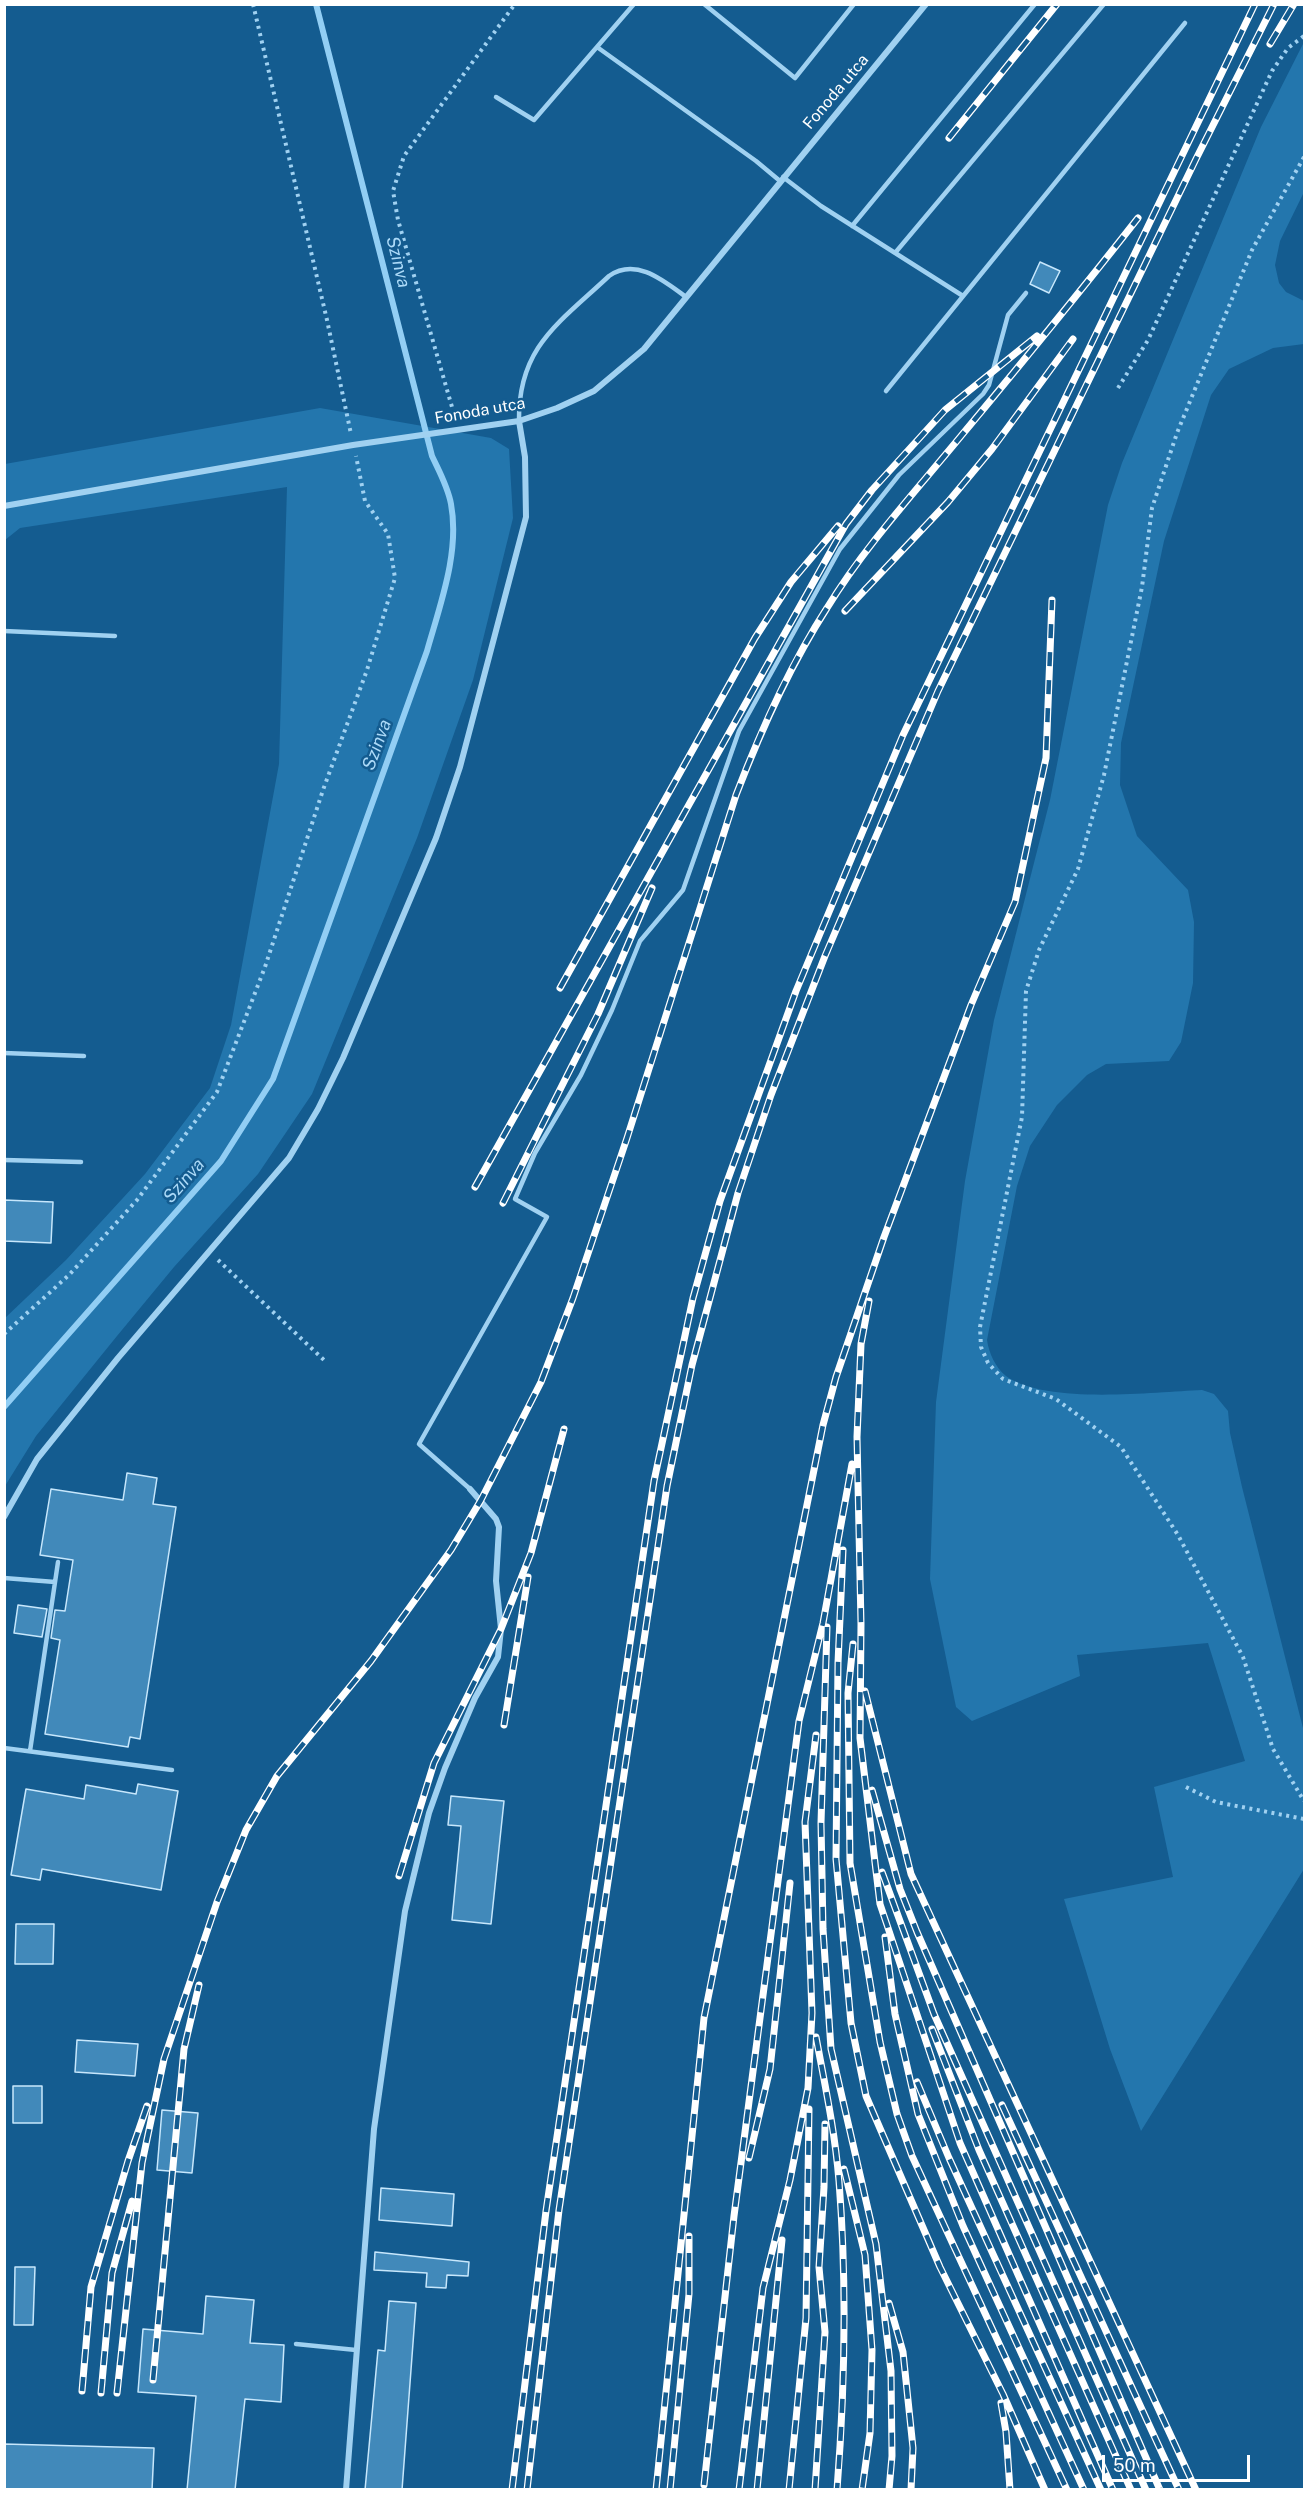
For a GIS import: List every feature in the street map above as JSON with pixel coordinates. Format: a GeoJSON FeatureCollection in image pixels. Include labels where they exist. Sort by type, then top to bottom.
{"type":"FeatureCollection","features":[{"type":"Feature","properties":{"kind":"street","name":"Fonoda utca"},"geometry":{"type":"LineString","coordinates":[[4,506],[353,445],[519,421],[578,400],[610,379],[644,349],[923,6]]}},
{"type":"Feature","properties":{"kind":"street"},"geometry":{"type":"LineString","coordinates":[[4,1517],[37,1459],[289,1158],[318,1109],[343,1058],[436,838],[460,767],[526,517],[525,457],[519,421]]}},
{"type":"Feature","properties":{"kind":"street"},"geometry":{"type":"LineString","coordinates":[[346,2490],[374,2129],[405,1911],[429,1813],[475,1698],[498,1657],[500,1645],[496,1581],[499,1527],[496,1519],[470,1489]]}},
{"type":"Feature","properties":{"kind":"lane"},"geometry":{"type":"LineString","coordinates":[[496,97],[534,120],[634,4]]}},
{"type":"Feature","properties":{"kind":"lane"},"geometry":{"type":"LineString","coordinates":[[704,4],[795,78],[854,4]]}},
{"type":"Feature","properties":{"kind":"lane"},"geometry":{"type":"LineString","coordinates":[[852,226],[1035,4]]}},
{"type":"Feature","properties":{"kind":"lane"},"geometry":{"type":"LineString","coordinates":[[895,253],[1104,4]]}},
{"type":"Feature","properties":{"kind":"lane"},"geometry":{"type":"LineString","coordinates":[[886,391],[1185,23]]}},
{"type":"Feature","properties":{"kind":"lane"},"geometry":{"type":"LineString","coordinates":[[597,47],[821,206],[963,296]]}},
{"type":"Feature","properties":{"kind":"lane"},"geometry":{"type":"LineString","coordinates":[[519,421],[519,395],[535,350],[545,336],[616,270],[634,267],[665,282],[686,297]]}},
{"type":"Feature","properties":{"kind":"lane"},"geometry":{"type":"LineString","coordinates":[[470,1489],[419,1444],[547,1217],[515,1199],[535,1153],[580,1075],[612,1010],[640,942],[682,890],[739,731],[840,549],[899,475],[983,394],[989,385],[1008,315],[1026,293]]}},
{"type":"Feature","properties":{"kind":"lane"},"geometry":{"type":"LineString","coordinates":[[4,631],[115,636]]}},
{"type":"Feature","properties":{"kind":"lane"},"geometry":{"type":"LineString","coordinates":[[4,1053],[84,1056]]}},
{"type":"Feature","properties":{"kind":"lane"},"geometry":{"type":"LineString","coordinates":[[4,1160],[81,1161]]}},
{"type":"Feature","properties":{"kind":"lane"},"geometry":{"type":"LineString","coordinates":[[30,1751],[58,1562]]}},
{"type":"Feature","properties":{"kind":"lane"},"geometry":{"type":"LineString","coordinates":[[4,1578],[55,1582]]}},
{"type":"Feature","properties":{"kind":"lane"},"geometry":{"type":"LineString","coordinates":[[4,1748],[172,1770]]}},
{"type":"Feature","properties":{"kind":"lane"},"geometry":{"type":"LineString","coordinates":[[296,2344],[356,2350]]}},
{"type":"Feature","properties":{"kind":"path"},"geometry":{"type":"LineString","coordinates":[[4,1334],[69,1275],[137,1200],[217,1092],[265,967],[323,790],[367,670],[395,578],[388,534],[365,501],[325,309],[253,4]]}},
{"type":"Feature","properties":{"kind":"path"},"geometry":{"type":"LineString","coordinates":[[454,414],[398,220],[393,191],[404,156],[515,4]]}},
{"type":"Feature","properties":{"kind":"path"},"geometry":{"type":"LineString","coordinates":[[1118,388],[1148,340],[1272,71],[1288,48],[1305,36]]}},
{"type":"Feature","properties":{"kind":"path"},"geometry":{"type":"LineString","coordinates":[[1305,157],[1252,250],[1177,433],[1152,508],[1142,587],[1104,775],[1078,869],[1039,950],[1026,991],[1022,1117],[980,1327],[981,1347],[988,1363],[1003,1379],[1056,1399],[1121,1447],[1178,1535],[1243,1657],[1273,1749],[1305,1801]]}},
{"type":"Feature","properties":{"kind":"path"},"geometry":{"type":"LineString","coordinates":[[209,1252],[325,1361]]}},
{"type":"Feature","properties":{"kind":"path"},"geometry":{"type":"LineString","coordinates":[[1186,1787],[1216,1802],[1305,1819]]}},
{"type":"Feature","properties":{"kind":"shaded area"},"geometry":{"type":"Polygon","coordinates":[[[1304,42],[1304,192],[1280,241],[1275,265],[1279,283],[1286,292],[1304,301],[1304,344],[1273,348],[1229,369],[1211,395],[1164,541],[1121,743],[1120,785],[1137,836],[1188,890],[1194,922],[1193,983],[1181,1042],[1169,1061],[1106,1064],[1087,1075],[1057,1105],[1030,1146],[1017,1186],[987,1340],[991,1355],[999,1368],[1006,1376],[1024,1385],[1046,1391],[1100,1395],[1202,1390],[1214,1394],[1228,1411],[1230,1433],[1242,1487],[1304,1732],[1304,1869],[1141,2131],[1110,2049],[1064,1899],[1173,1877],[1154,1787],[1245,1761],[1208,1643],[1077,1655],[1080,1676],[972,1721],[956,1707],[930,1579],[936,1402],[965,1181],[994,1020],[1050,800],[1108,505],[1122,463],[1261,127],[1304,42]]]}},
{"type":"Feature","properties":{"kind":"shaded area"},"geometry":{"type":"Polygon","coordinates":[[[320,408],[491,438],[509,449],[513,518],[473,680],[417,838],[312,1094],[258,1174],[174,1267],[117,1336],[36,1436],[5,1486],[5,1318],[66,1260],[145,1174],[210,1088],[231,1025],[279,764],[287,487],[20,528],[5,540],[5,464],[320,408]]]}},
{"type":"Feature","properties":{"kind":"building"},"geometry":{"type":"Polygon","coordinates":[[[1040,262],[1060,271],[1049,293],[1030,284],[1040,262]]]}},
{"type":"Feature","properties":{"kind":"building"},"geometry":{"type":"Polygon","coordinates":[[[4,1200],[53,1202],[51,1243],[4,1241],[4,1200]]]}},
{"type":"Feature","properties":{"kind":"building"},"geometry":{"type":"Polygon","coordinates":[[[127,1473],[157,1478],[153,1504],[176,1507],[140,1739],[130,1737],[128,1747],[45,1734],[60,1640],[51,1638],[55,1610],[65,1611],[73,1560],[40,1555],[51,1489],[123,1500],[127,1473]]]}},
{"type":"Feature","properties":{"kind":"building"},"geometry":{"type":"Polygon","coordinates":[[[18,1605],[47,1609],[42,1637],[14,1633],[18,1605]]]}},
{"type":"Feature","properties":{"kind":"building"},"geometry":{"type":"Polygon","coordinates":[[[138,1784],[178,1791],[161,1890],[42,1869],[40,1880],[11,1875],[26,1789],[84,1799],[86,1785],[136,1794],[138,1784]]]}},
{"type":"Feature","properties":{"kind":"building"},"geometry":{"type":"Polygon","coordinates":[[[451,1796],[504,1801],[491,1924],[452,1920],[461,1826],[448,1825],[451,1796]]]}},
{"type":"Feature","properties":{"kind":"building"},"geometry":{"type":"Polygon","coordinates":[[[16,1924],[54,1924],[53,1964],[15,1964],[16,1924]]]}},
{"type":"Feature","properties":{"kind":"building"},"geometry":{"type":"Polygon","coordinates":[[[77,2040],[138,2044],[135,2076],[75,2072],[77,2040]]]}},
{"type":"Feature","properties":{"kind":"building"},"geometry":{"type":"Polygon","coordinates":[[[13,2086],[42,2086],[42,2123],[13,2123],[13,2086]]]}},
{"type":"Feature","properties":{"kind":"building"},"geometry":{"type":"Polygon","coordinates":[[[162,2110],[198,2113],[192,2173],[157,2170],[162,2110]]]}},
{"type":"Feature","properties":{"kind":"building"},"geometry":{"type":"Polygon","coordinates":[[[381,2188],[454,2194],[452,2226],[379,2220],[381,2188]]]}},
{"type":"Feature","properties":{"kind":"building"},"geometry":{"type":"Polygon","coordinates":[[[375,2252],[469,2262],[468,2276],[447,2275],[446,2288],[426,2287],[427,2273],[374,2270],[375,2252]]]}},
{"type":"Feature","properties":{"kind":"building"},"geometry":{"type":"Polygon","coordinates":[[[15,2267],[35,2267],[33,2325],[14,2325],[15,2267]]]}},
{"type":"Feature","properties":{"kind":"building"},"geometry":{"type":"Polygon","coordinates":[[[206,2296],[254,2300],[250,2343],[284,2345],[281,2402],[245,2399],[235,2490],[187,2490],[196,2396],[138,2392],[143,2329],[203,2334],[206,2296]]]}},
{"type":"Feature","properties":{"kind":"building"},"geometry":{"type":"Polygon","coordinates":[[[389,2301],[416,2303],[402,2490],[365,2490],[378,2350],[385,2351],[389,2301]]]}},
{"type":"Feature","properties":{"kind":"building"},"geometry":{"type":"Polygon","coordinates":[[[4,2444],[154,2448],[152,2490],[4,2490],[4,2444]]]}},
{"type":"Feature","properties":{"kind":"waterway","name":"Szinva"},"geometry":{"type":"LineString","coordinates":[[4,1407],[221,1161],[273,1079],[427,651],[443,597],[453,541],[450,498],[432,456],[316,4]]}},
{"type":"Feature","properties":{"kind":"railway"},"geometry":{"type":"LineString","coordinates":[[949,138],[1057,4]]}},
{"type":"Feature","properties":{"kind":"railway"},"geometry":{"type":"LineString","coordinates":[[512,2490],[546,2211],[654,1481],[693,1298],[720,1201],[796,991],[903,735],[1255,4]]}},
{"type":"Feature","properties":{"kind":"railway"},"geometry":{"type":"LineString","coordinates":[[527,2490],[559,2210],[667,1486],[692,1365],[738,1193],[771,1095],[825,956],[938,691],[1196,159],[1274,4]]}},
{"type":"Feature","properties":{"kind":"railway"},"geometry":{"type":"LineString","coordinates":[[1270,44],[1294,4]]}},
{"type":"Feature","properties":{"kind":"railway"},"geometry":{"type":"LineString","coordinates":[[117,2393],[142,2163],[164,2059],[217,1902],[246,1830],[277,1776],[371,1661],[451,1550],[481,1500],[541,1382],[573,1298],[627,1138],[736,795],[755,747],[800,653],[842,585],[891,520],[1138,218]]}},
{"type":"Feature","properties":{"kind":"railway"},"geometry":{"type":"LineString","coordinates":[[475,1187],[846,524],[872,490],[945,410],[1037,336]]}},
{"type":"Feature","properties":{"kind":"railway"},"geometry":{"type":"LineString","coordinates":[[845,611],[948,502],[992,449],[1073,339]]}},
{"type":"Feature","properties":{"kind":"railway"},"geometry":{"type":"LineString","coordinates":[[560,988],[755,638],[791,582],[838,526]]}},
{"type":"Feature","properties":{"kind":"railway"},"geometry":{"type":"LineString","coordinates":[[656,2490],[704,2018],[823,1425],[836,1377],[884,1237],[971,1005],[1015,902],[1046,758],[1052,600]]}},
{"type":"Feature","properties":{"kind":"railway"},"geometry":{"type":"LineString","coordinates":[[503,1203],[598,1014],[652,888]]}},
{"type":"Feature","properties":{"kind":"railway"},"geometry":{"type":"LineString","coordinates":[[869,1301],[861,1344],[857,1437],[861,1624],[860,1738],[880,1904],[960,2143],[1113,2490]]}},
{"type":"Feature","properties":{"kind":"railway"},"geometry":{"type":"LineString","coordinates":[[399,1876],[434,1763],[501,1629],[531,1553],[564,1429]]}},
{"type":"Feature","properties":{"kind":"railway"},"geometry":{"type":"LineString","coordinates":[[704,2485],[734,2216],[799,1721],[823,1623],[852,1464]]}},
{"type":"Feature","properties":{"kind":"railway"},"geometry":{"type":"LineString","coordinates":[[843,1550],[838,1663],[836,1859],[851,2023],[866,2096],[940,2267],[1003,2394],[1045,2490]]}},
{"type":"Feature","properties":{"kind":"railway"},"geometry":{"type":"LineString","coordinates":[[504,1725],[528,1577]]}},
{"type":"Feature","properties":{"kind":"railway"},"geometry":{"type":"LineString","coordinates":[[827,1627],[821,1823],[823,1929],[831,2049],[876,2244],[891,2371],[892,2456],[889,2490]]}},
{"type":"Feature","properties":{"kind":"railway"},"geometry":{"type":"LineString","coordinates":[[853,1644],[848,1693],[850,1863],[880,2042],[897,2114],[912,2156],[1067,2490]]}},
{"type":"Feature","properties":{"kind":"railway"},"geometry":{"type":"LineString","coordinates":[[865,1691],[911,1874],[1196,2490]]}},
{"type":"Feature","properties":{"kind":"railway"},"geometry":{"type":"LineString","coordinates":[[739,2490],[763,2288],[790,2180],[808,2088],[812,2013],[805,1822],[816,1735]]}},
{"type":"Feature","properties":{"kind":"railway"},"geometry":{"type":"LineString","coordinates":[[872,1790],[900,1889],[917,1932],[1160,2490]]}},
{"type":"Feature","properties":{"kind":"railway"},"geometry":{"type":"LineString","coordinates":[[882,1872],[934,2014],[1146,2490]]}},
{"type":"Feature","properties":{"kind":"railway"},"geometry":{"type":"LineString","coordinates":[[749,2158],[770,2069],[790,1883]]}},
{"type":"Feature","properties":{"kind":"railway"},"geometry":{"type":"LineString","coordinates":[[885,1937],[895,2014],[918,2114],[963,2226],[1084,2490]]}},
{"type":"Feature","properties":{"kind":"railway"},"geometry":{"type":"LineString","coordinates":[[153,2380],[184,2049],[199,1985]]}},
{"type":"Feature","properties":{"kind":"railway"},"geometry":{"type":"LineString","coordinates":[[932,2029],[979,2150],[1131,2490]]}},
{"type":"Feature","properties":{"kind":"railway"},"geometry":{"type":"LineString","coordinates":[[816,2037],[835,2145],[842,2219],[844,2335],[837,2490]]}},
{"type":"Feature","properties":{"kind":"railway"},"geometry":{"type":"LineString","coordinates":[[917,2082],[949,2158],[1101,2490]]}},
{"type":"Feature","properties":{"kind":"railway"},"geometry":{"type":"LineString","coordinates":[[1002,2105],[1179,2490]]}},
{"type":"Feature","properties":{"kind":"railway"},"geometry":{"type":"LineString","coordinates":[[82,2391],[91,2287],[128,2161],[147,2106]]}},
{"type":"Feature","properties":{"kind":"railway"},"geometry":{"type":"LineString","coordinates":[[789,2490],[806,2318],[809,2109]]}},
{"type":"Feature","properties":{"kind":"railway"},"geometry":{"type":"LineString","coordinates":[[815,2490],[825,2332],[819,2267],[825,2124]]}},
{"type":"Feature","properties":{"kind":"railway"},"geometry":{"type":"LineString","coordinates":[[844,2169],[865,2255],[872,2350],[870,2433],[862,2490]]}},
{"type":"Feature","properties":{"kind":"railway"},"geometry":{"type":"LineString","coordinates":[[101,2393],[112,2273],[132,2201]]}},
{"type":"Feature","properties":{"kind":"railway"},"geometry":{"type":"LineString","coordinates":[[670,2490],[689,2294],[689,2236]]}},
{"type":"Feature","properties":{"kind":"railway"},"geometry":{"type":"LineString","coordinates":[[757,2490],[782,2240]]}},
{"type":"Feature","properties":{"kind":"railway"},"geometry":{"type":"LineString","coordinates":[[889,2303],[903,2352],[913,2448],[911,2490]]}},
{"type":"Feature","properties":{"kind":"railway"},"geometry":{"type":"LineString","coordinates":[[1001,2403],[1006,2432],[1010,2490]]}}]}
